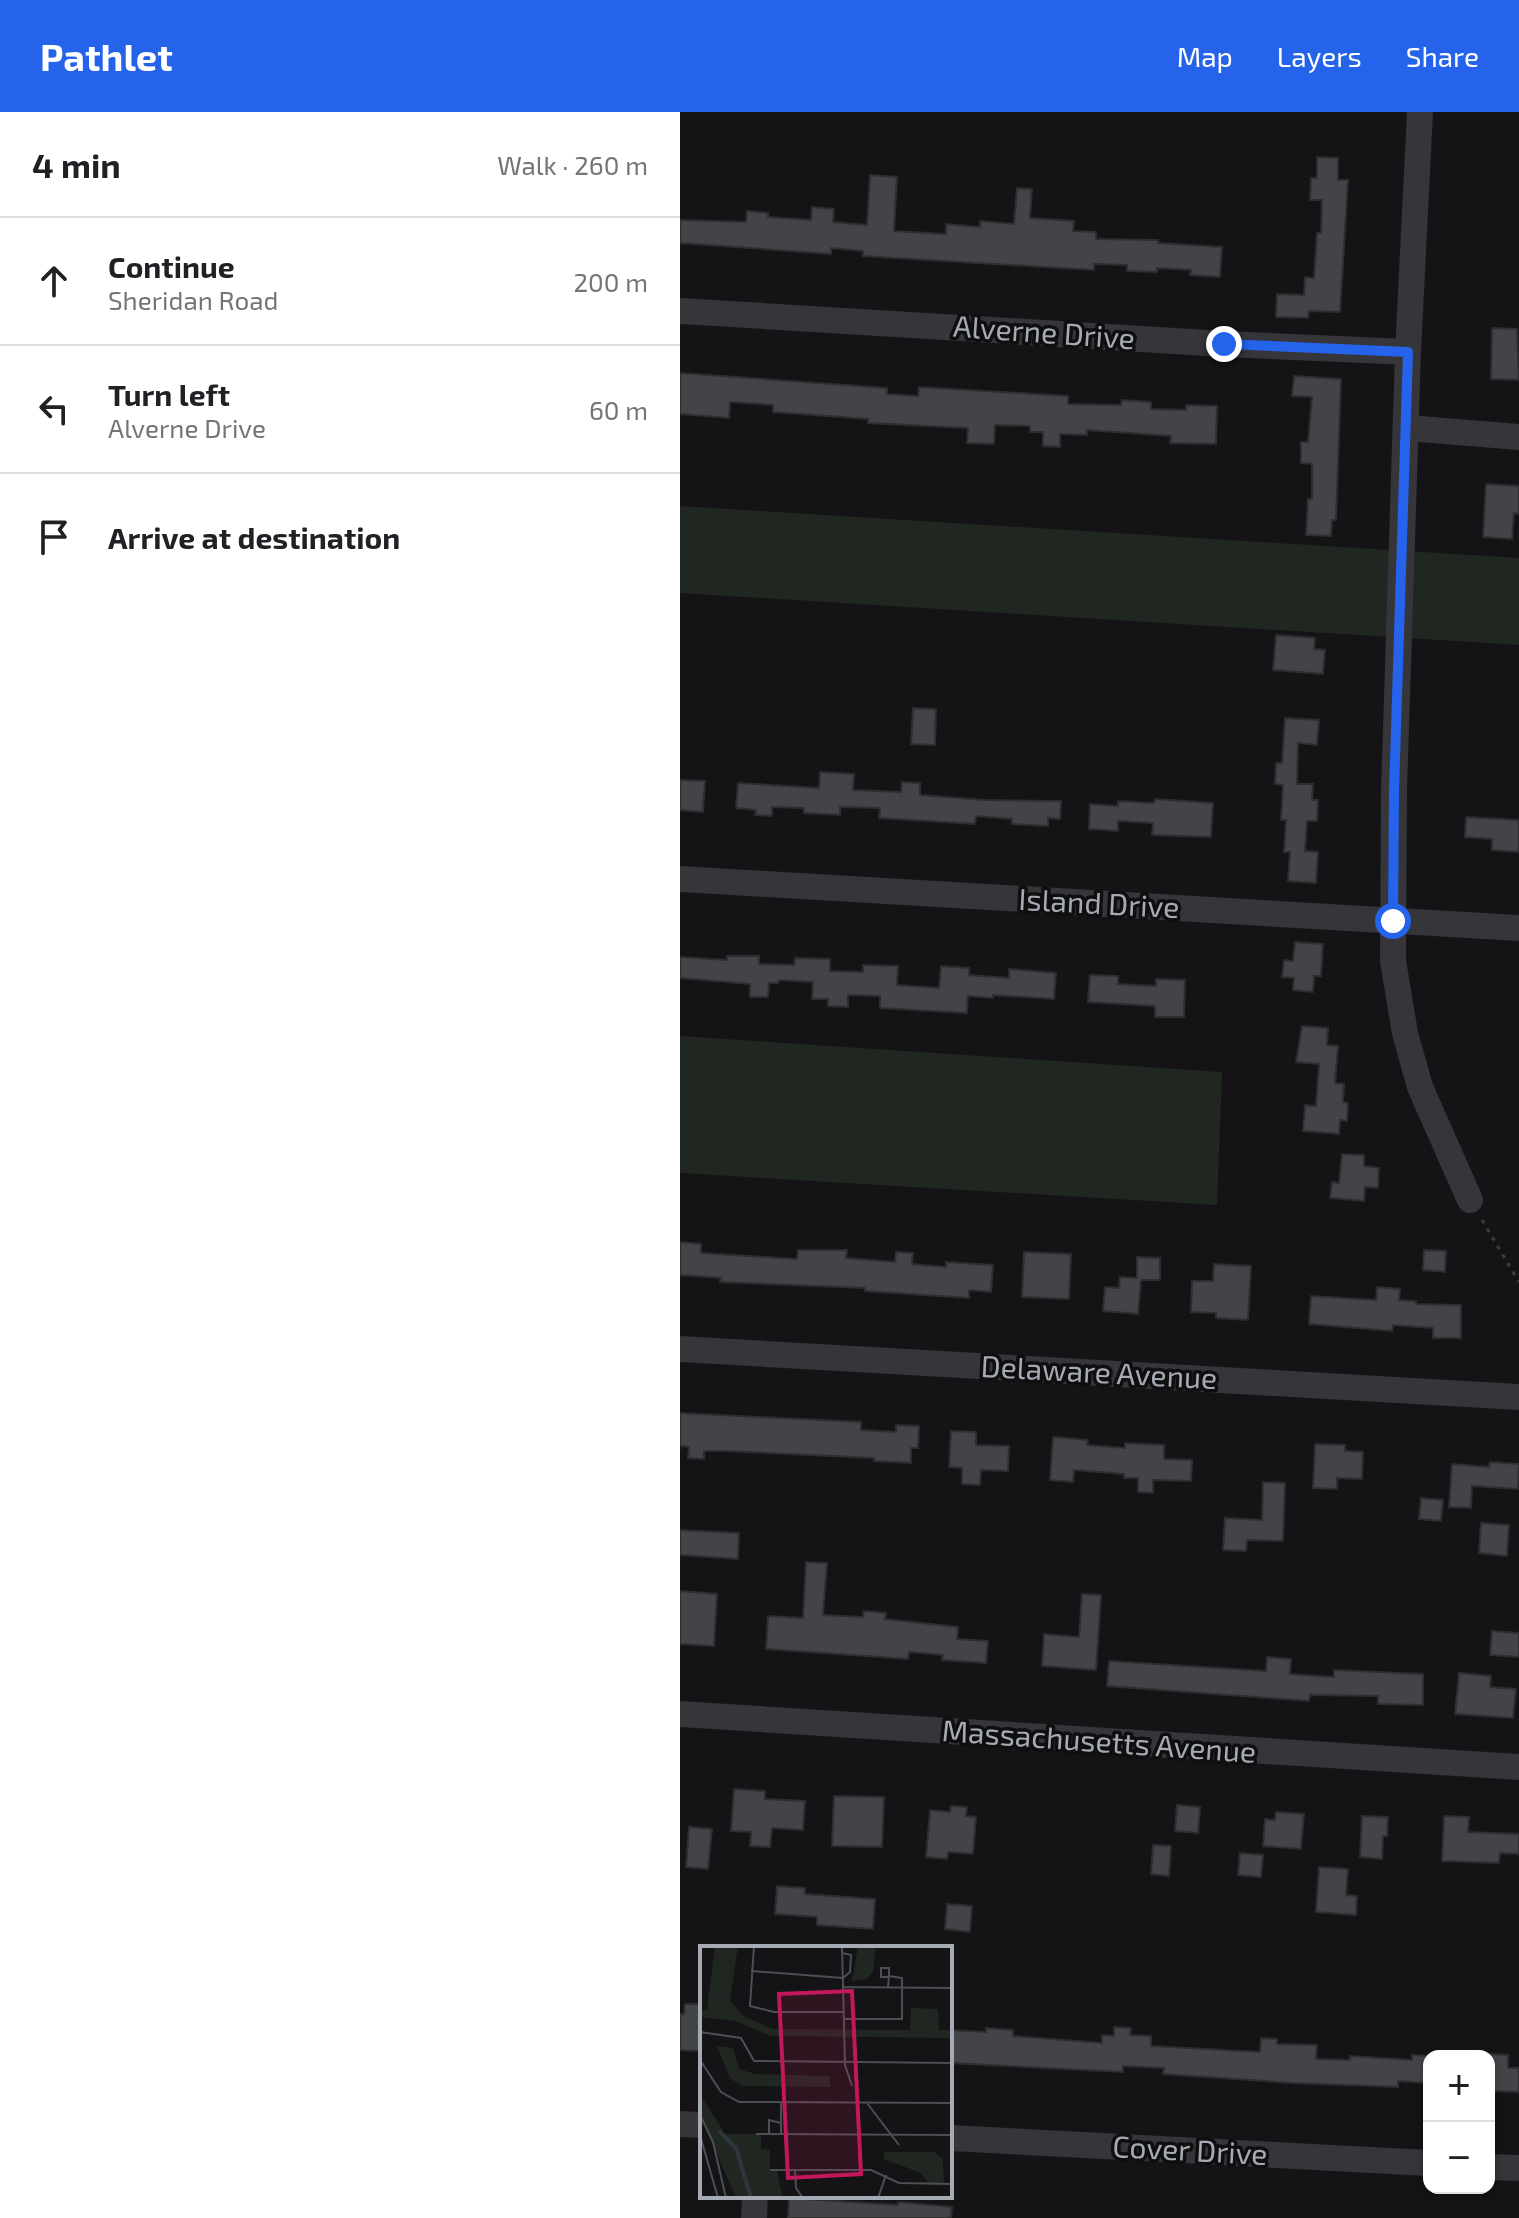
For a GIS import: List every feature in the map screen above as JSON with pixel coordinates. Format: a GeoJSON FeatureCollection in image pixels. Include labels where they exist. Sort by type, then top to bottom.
{"type":"FeatureCollection","features":[{"type":"Feature","properties":{"kind":"street"},"geometry":{"type":"LineString","coordinates":[[1420,112],[1408,352],[1408,428],[1394,791],[1393,961],[1412,1059],[1432,1117],[1470,1200]]}},
{"type":"Feature","properties":{"kind":"street","name":"Alverne Drive"},"geometry":{"type":"LineString","coordinates":[[680,311],[1269,347],[1408,352]]}},
{"type":"Feature","properties":{"kind":"street"},"geometry":{"type":"LineString","coordinates":[[1408,428],[1519,437]]}},
{"type":"Feature","properties":{"kind":"street","name":"Island Drive"},"geometry":{"type":"LineString","coordinates":[[680,879],[1519,928]]}},
{"type":"Feature","properties":{"kind":"street","name":"Delaware Avenue"},"geometry":{"type":"LineString","coordinates":[[680,1349],[1519,1397]]}},
{"type":"Feature","properties":{"kind":"street","name":"Massachusetts Avenue"},"geometry":{"type":"LineString","coordinates":[[680,1714],[1519,1767]]}},
{"type":"Feature","properties":{"kind":"street"},"geometry":{"type":"LineString","coordinates":[[680,2124],[700,2125]]}},
{"type":"Feature","properties":{"kind":"street","name":"Cover Drive"},"geometry":{"type":"LineString","coordinates":[[952,2138],[1423,2163]]}},
{"type":"Feature","properties":{"kind":"street"},"geometry":{"type":"LineString","coordinates":[[1495,2167],[1519,2168]]}},
{"type":"Feature","properties":{"kind":"street"},"geometry":{"type":"LineString","coordinates":[[754,2218],[755,2198]]}},
{"type":"Feature","properties":{"kind":"path"},"geometry":{"type":"LineString","coordinates":[[1470,1200],[1519,1282]]}},
{"type":"Feature","properties":{"kind":"shaded area"},"geometry":{"type":"Polygon","coordinates":[[[680,506],[1519,558],[1519,645],[680,593],[680,506]]]}},
{"type":"Feature","properties":{"kind":"shaded area"},"geometry":{"type":"Polygon","coordinates":[[[680,1036],[1222,1072],[1217,1205],[680,1173],[680,1036]]]}},
{"type":"Feature","properties":{"kind":"building"},"geometry":{"type":"Polygon","coordinates":[[[1317,157],[1338,158],[1338,180],[1348,180],[1340,312],[1309,311],[1308,318],[1276,317],[1277,294],[1304,295],[1305,277],[1314,278],[1322,200],[1310,200],[1311,178],[1317,178],[1317,157]]]}},
{"type":"Feature","properties":{"kind":"building"},"geometry":{"type":"Polygon","coordinates":[[[870,175],[897,177],[894,231],[946,234],[946,224],[980,227],[980,221],[1014,224],[1017,188],[1032,189],[1030,218],[1074,221],[1073,231],[1096,232],[1096,239],[1158,240],[1158,243],[1222,247],[1220,277],[1190,275],[1191,270],[1157,268],[1157,272],[1127,271],[1127,265],[1094,264],[1094,270],[863,256],[863,251],[831,248],[831,254],[680,243],[680,220],[746,222],[747,211],[768,213],[768,217],[811,220],[812,207],[834,209],[833,222],[867,225],[870,175]]]}},
{"type":"Feature","properties":{"kind":"building"},"geometry":{"type":"Polygon","coordinates":[[[1492,328],[1517,329],[1519,380],[1491,379],[1492,328]]]}},
{"type":"Feature","properties":{"kind":"building"},"geometry":{"type":"Polygon","coordinates":[[[680,373],[887,388],[887,394],[918,396],[919,387],[1068,396],[1068,404],[1121,405],[1122,400],[1151,402],[1151,409],[1186,410],[1186,405],[1217,406],[1216,444],[1170,443],[1171,436],[1087,430],[1087,435],[1060,434],[1060,447],[1043,446],[1043,432],[1030,432],[1030,426],[995,425],[994,444],[967,443],[968,428],[868,423],[868,419],[773,412],[773,405],[730,402],[729,418],[680,414],[680,373]]]}},
{"type":"Feature","properties":{"kind":"building"},"geometry":{"type":"Polygon","coordinates":[[[1294,376],[1341,379],[1336,520],[1332,520],[1331,536],[1306,535],[1308,499],[1312,499],[1312,464],[1301,463],[1301,442],[1308,442],[1312,397],[1292,396],[1294,376]]]}},
{"type":"Feature","properties":{"kind":"building"},"geometry":{"type":"Polygon","coordinates":[[[1486,484],[1519,486],[1519,514],[1514,513],[1512,539],[1483,537],[1486,484]]]}},
{"type":"Feature","properties":{"kind":"building"},"geometry":{"type":"Polygon","coordinates":[[[1276,635],[1315,638],[1314,649],[1325,650],[1323,674],[1273,670],[1276,635]]]}},
{"type":"Feature","properties":{"kind":"building"},"geometry":{"type":"Polygon","coordinates":[[[913,708],[936,709],[935,745],[911,744],[913,708]]]}},
{"type":"Feature","properties":{"kind":"building"},"geometry":{"type":"Polygon","coordinates":[[[1285,718],[1319,720],[1317,745],[1298,743],[1297,784],[1313,784],[1312,800],[1318,800],[1317,821],[1307,821],[1305,851],[1318,852],[1316,883],[1288,881],[1290,852],[1284,852],[1286,820],[1281,820],[1283,785],[1275,784],[1276,763],[1282,763],[1285,718]]]}},
{"type":"Feature","properties":{"kind":"building"},"geometry":{"type":"Polygon","coordinates":[[[820,772],[854,774],[853,790],[901,792],[902,782],[920,783],[920,795],[1061,801],[1060,819],[1048,818],[1048,826],[1012,824],[1012,819],[976,816],[975,824],[879,818],[880,808],[840,807],[840,815],[804,813],[804,808],[772,807],[772,816],[755,815],[756,810],[736,808],[738,783],[819,788],[820,772]]]}},
{"type":"Feature","properties":{"kind":"building"},"geometry":{"type":"Polygon","coordinates":[[[680,780],[705,781],[703,812],[680,810],[680,780]]]}},
{"type":"Feature","properties":{"kind":"building"},"geometry":{"type":"Polygon","coordinates":[[[1155,799],[1213,803],[1211,837],[1152,835],[1153,823],[1118,821],[1118,831],[1089,829],[1090,804],[1118,806],[1118,801],[1154,803],[1155,799]]]}},
{"type":"Feature","properties":{"kind":"building"},"geometry":{"type":"Polygon","coordinates":[[[1466,817],[1519,820],[1519,852],[1492,850],[1492,839],[1465,837],[1466,817]]]}},
{"type":"Feature","properties":{"kind":"building"},"geometry":{"type":"Polygon","coordinates":[[[1295,942],[1323,944],[1321,976],[1314,976],[1313,992],[1293,990],[1294,978],[1282,977],[1284,960],[1293,961],[1295,942]]]}},
{"type":"Feature","properties":{"kind":"building"},"geometry":{"type":"Polygon","coordinates":[[[727,956],[759,956],[759,964],[794,965],[795,958],[830,959],[830,971],[863,972],[863,965],[898,966],[897,985],[939,988],[941,966],[969,968],[969,975],[1009,978],[1009,969],[1056,973],[1054,999],[968,996],[967,1013],[880,1008],[880,996],[848,995],[848,1007],[828,1006],[828,999],[812,999],[813,982],[779,980],[778,983],[769,983],[768,997],[750,997],[750,984],[680,978],[680,957],[727,960],[727,956]]]}},
{"type":"Feature","properties":{"kind":"building"},"geometry":{"type":"Polygon","coordinates":[[[1090,975],[1118,976],[1118,984],[1156,986],[1156,979],[1185,980],[1184,1017],[1155,1017],[1155,1006],[1088,1002],[1090,975]]]}},
{"type":"Feature","properties":{"kind":"building"},"geometry":{"type":"Polygon","coordinates":[[[1302,1026],[1328,1028],[1327,1045],[1338,1046],[1335,1083],[1344,1084],[1343,1102],[1348,1103],[1347,1121],[1340,1120],[1339,1134],[1303,1131],[1305,1105],[1316,1106],[1319,1064],[1296,1062],[1302,1026]]]}},
{"type":"Feature","properties":{"kind":"building"},"geometry":{"type":"Polygon","coordinates":[[[1342,1154],[1364,1155],[1364,1166],[1379,1168],[1378,1188],[1365,1187],[1364,1201],[1330,1198],[1332,1182],[1339,1183],[1342,1154]]]}},
{"type":"Feature","properties":{"kind":"building"},"geometry":{"type":"Polygon","coordinates":[[[680,1242],[701,1244],[701,1253],[797,1259],[798,1250],[847,1250],[846,1258],[895,1262],[896,1252],[913,1253],[912,1264],[946,1267],[946,1262],[993,1265],[991,1292],[969,1290],[969,1298],[865,1291],[865,1288],[720,1282],[721,1278],[680,1275],[680,1242]]]}},
{"type":"Feature","properties":{"kind":"building"},"geometry":{"type":"Polygon","coordinates":[[[1424,1250],[1446,1251],[1445,1272],[1423,1270],[1424,1250]]]}},
{"type":"Feature","properties":{"kind":"building"},"geometry":{"type":"Polygon","coordinates":[[[1024,1252],[1071,1254],[1069,1299],[1022,1297],[1024,1252]]]}},
{"type":"Feature","properties":{"kind":"building"},"geometry":{"type":"Polygon","coordinates":[[[1137,1257],[1160,1258],[1160,1280],[1141,1280],[1138,1314],[1103,1311],[1105,1287],[1119,1288],[1120,1277],[1137,1278],[1137,1257]]]}},
{"type":"Feature","properties":{"kind":"building"},"geometry":{"type":"Polygon","coordinates":[[[1214,1264],[1251,1266],[1248,1320],[1216,1318],[1216,1313],[1191,1312],[1192,1281],[1213,1281],[1214,1264]]]}},
{"type":"Feature","properties":{"kind":"building"},"geometry":{"type":"Polygon","coordinates":[[[1377,1287],[1400,1289],[1399,1300],[1416,1301],[1416,1304],[1461,1305],[1461,1338],[1433,1338],[1433,1328],[1393,1325],[1392,1331],[1309,1324],[1311,1296],[1376,1300],[1377,1287]]]}},
{"type":"Feature","properties":{"kind":"building"},"geometry":{"type":"Polygon","coordinates":[[[680,1413],[861,1422],[861,1430],[896,1432],[896,1425],[919,1426],[918,1448],[911,1448],[911,1463],[874,1461],[874,1458],[727,1451],[704,1451],[704,1459],[688,1458],[689,1447],[680,1446],[680,1413]]]}},
{"type":"Feature","properties":{"kind":"building"},"geometry":{"type":"Polygon","coordinates":[[[951,1431],[976,1432],[976,1445],[1009,1446],[1008,1471],[981,1470],[980,1485],[962,1484],[962,1468],[949,1467],[951,1431]]]}},
{"type":"Feature","properties":{"kind":"building"},"geometry":{"type":"Polygon","coordinates":[[[1053,1437],[1088,1440],[1087,1445],[1125,1448],[1125,1443],[1164,1445],[1164,1459],[1192,1460],[1191,1481],[1153,1480],[1153,1493],[1138,1492],[1138,1478],[1124,1478],[1124,1474],[1074,1470],[1073,1482],[1050,1480],[1053,1437]]]}},
{"type":"Feature","properties":{"kind":"building"},"geometry":{"type":"Polygon","coordinates":[[[1315,1444],[1345,1445],[1345,1451],[1363,1452],[1362,1479],[1337,1478],[1337,1489],[1313,1488],[1315,1444]]]}},
{"type":"Feature","properties":{"kind":"building"},"geometry":{"type":"Polygon","coordinates":[[[1490,1462],[1519,1464],[1518,1489],[1472,1486],[1471,1508],[1449,1507],[1452,1464],[1489,1467],[1490,1462]]]}},
{"type":"Feature","properties":{"kind":"building"},"geometry":{"type":"Polygon","coordinates":[[[1263,1482],[1285,1483],[1283,1541],[1247,1540],[1246,1551],[1223,1550],[1225,1518],[1262,1520],[1263,1482]]]}},
{"type":"Feature","properties":{"kind":"building"},"geometry":{"type":"Polygon","coordinates":[[[1421,1498],[1443,1500],[1441,1521],[1419,1519],[1421,1498]]]}},
{"type":"Feature","properties":{"kind":"building"},"geometry":{"type":"Polygon","coordinates":[[[1481,1523],[1509,1525],[1507,1556],[1479,1553],[1481,1523]]]}},
{"type":"Feature","properties":{"kind":"building"},"geometry":{"type":"Polygon","coordinates":[[[680,1530],[739,1533],[738,1559],[680,1555],[680,1530]]]}},
{"type":"Feature","properties":{"kind":"building"},"geometry":{"type":"Polygon","coordinates":[[[806,1562],[827,1563],[823,1615],[863,1617],[864,1611],[886,1613],[885,1619],[958,1627],[957,1639],[988,1641],[986,1663],[942,1660],[943,1655],[909,1652],[908,1659],[766,1649],[768,1616],[803,1618],[806,1562]]]}},
{"type":"Feature","properties":{"kind":"building"},"geometry":{"type":"Polygon","coordinates":[[[680,1591],[717,1594],[714,1646],[680,1644],[680,1591]]]}},
{"type":"Feature","properties":{"kind":"building"},"geometry":{"type":"Polygon","coordinates":[[[1082,1594],[1101,1595],[1096,1670],[1042,1666],[1044,1634],[1079,1637],[1082,1594]]]}},
{"type":"Feature","properties":{"kind":"building"},"geometry":{"type":"Polygon","coordinates":[[[1492,1631],[1519,1633],[1519,1657],[1490,1655],[1492,1631]]]}},
{"type":"Feature","properties":{"kind":"building"},"geometry":{"type":"Polygon","coordinates":[[[1267,1657],[1291,1659],[1290,1674],[1334,1677],[1334,1670],[1423,1674],[1423,1705],[1378,1704],[1378,1696],[1310,1695],[1309,1701],[1107,1686],[1109,1661],[1266,1671],[1267,1657]]]}},
{"type":"Feature","properties":{"kind":"building"},"geometry":{"type":"Polygon","coordinates":[[[1459,1673],[1491,1676],[1490,1687],[1516,1689],[1513,1718],[1455,1714],[1459,1673]]]}},
{"type":"Feature","properties":{"kind":"building"},"geometry":{"type":"Polygon","coordinates":[[[734,1789],[765,1791],[765,1799],[805,1801],[803,1830],[772,1828],[770,1847],[750,1846],[751,1832],[731,1831],[734,1789]]]}},
{"type":"Feature","properties":{"kind":"building"},"geometry":{"type":"Polygon","coordinates":[[[834,1796],[884,1797],[882,1847],[832,1846],[834,1796]]]}},
{"type":"Feature","properties":{"kind":"building"},"geometry":{"type":"Polygon","coordinates":[[[1177,1805],[1200,1807],[1198,1833],[1175,1831],[1177,1805]]]}},
{"type":"Feature","properties":{"kind":"building"},"geometry":{"type":"Polygon","coordinates":[[[951,1806],[967,1807],[966,1816],[976,1817],[973,1854],[948,1852],[947,1859],[926,1857],[930,1810],[950,1812],[951,1806]]]}},
{"type":"Feature","properties":{"kind":"building"},"geometry":{"type":"Polygon","coordinates":[[[1276,1812],[1304,1814],[1301,1849],[1263,1846],[1265,1819],[1275,1820],[1276,1812]]]}},
{"type":"Feature","properties":{"kind":"building"},"geometry":{"type":"Polygon","coordinates":[[[1362,1816],[1388,1817],[1382,1859],[1360,1857],[1362,1816]]]}},
{"type":"Feature","properties":{"kind":"building"},"geometry":{"type":"Polygon","coordinates":[[[1444,1816],[1469,1817],[1468,1832],[1519,1834],[1519,1854],[1500,1853],[1499,1863],[1442,1861],[1444,1816]]]}},
{"type":"Feature","properties":{"kind":"building"},"geometry":{"type":"Polygon","coordinates":[[[689,1827],[712,1829],[708,1869],[686,1867],[689,1827]]]}},
{"type":"Feature","properties":{"kind":"building"},"geometry":{"type":"Polygon","coordinates":[[[1153,1845],[1171,1846],[1169,1876],[1151,1874],[1153,1845]]]}},
{"type":"Feature","properties":{"kind":"building"},"geometry":{"type":"Polygon","coordinates":[[[1240,1853],[1263,1855],[1261,1877],[1238,1875],[1240,1853]]]}},
{"type":"Feature","properties":{"kind":"building"},"geometry":{"type":"Polygon","coordinates":[[[1319,1867],[1348,1869],[1346,1895],[1357,1896],[1356,1915],[1316,1912],[1319,1867]]]}},
{"type":"Feature","properties":{"kind":"building"},"geometry":{"type":"Polygon","coordinates":[[[777,1886],[805,1888],[805,1894],[875,1899],[873,1929],[817,1925],[817,1917],[775,1914],[777,1886]]]}},
{"type":"Feature","properties":{"kind":"building"},"geometry":{"type":"Polygon","coordinates":[[[947,1904],[972,1906],[970,1932],[945,1929],[947,1904]]]}},
{"type":"Feature","properties":{"kind":"building"},"geometry":{"type":"Polygon","coordinates":[[[685,2004],[700,2004],[700,2051],[680,2050],[680,2014],[684,2014],[685,2004]]]}},
{"type":"Feature","properties":{"kind":"building"},"geometry":{"type":"Polygon","coordinates":[[[1114,2027],[1131,2028],[1130,2035],[1151,2036],[1151,2046],[1260,2052],[1261,2038],[1277,2039],[1277,2044],[1317,2045],[1316,2059],[1350,2060],[1350,2056],[1412,2060],[1412,2055],[1423,2056],[1423,2083],[1398,2081],[1398,2087],[1292,2083],[1163,2074],[1164,2068],[1123,2066],[1123,2072],[952,2063],[952,2030],[1013,2030],[1013,2036],[1102,2043],[1102,2035],[1114,2036],[1114,2027]]]}},
{"type":"Feature","properties":{"kind":"building"},"geometry":{"type":"Polygon","coordinates":[[[1495,2054],[1508,2055],[1508,2068],[1519,2068],[1519,2092],[1495,2091],[1495,2054]]]}},
{"type":"Feature","properties":{"kind":"building"},"geometry":{"type":"Polygon","coordinates":[[[789,2198],[952,2207],[951,2218],[788,2218],[789,2198]]]}},
{"type":"Feature","properties":{"kind":"route"},"geometry":{"type":"LineString","coordinates":[[1224,344],[1408,352],[1408,428],[1394,791],[1393,921]]}}]}
